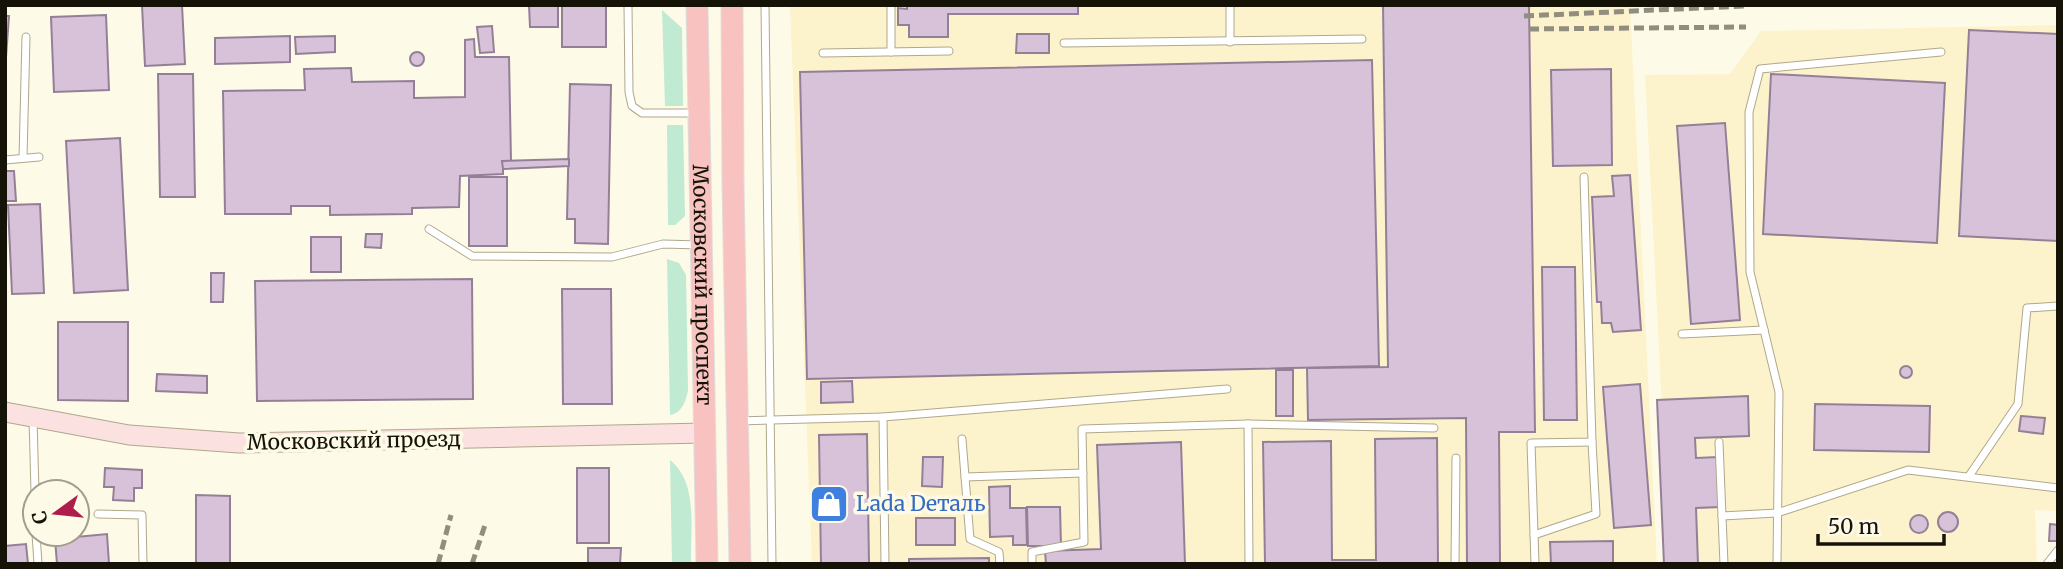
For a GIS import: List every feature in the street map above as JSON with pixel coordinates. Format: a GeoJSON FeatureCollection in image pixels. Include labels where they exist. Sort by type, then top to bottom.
{"type":"FeatureCollection","features":[{"type":"Feature","properties":{"kind":"main road","name":"Московский проспект"},"geometry":{"type":"LineString","coordinates":[[697,5],[707,564]]}},
{"type":"Feature","properties":{"kind":"main road","name":"Московский проспект"},"geometry":{"type":"LineString","coordinates":[[732,5],[740,564]]}},
{"type":"Feature","properties":{"kind":"street","name":"Московский проезд"},"geometry":{"type":"LineString","coordinates":[[5,412],[129,435],[239,443],[705,433]]}},
{"type":"Feature","properties":{"kind":"lane"},"geometry":{"type":"LineString","coordinates":[[628,5],[629,92],[632,106],[642,113],[698,113]]}},
{"type":"Feature","properties":{"kind":"lane"},"geometry":{"type":"LineString","coordinates":[[765,5],[772,564]]}},
{"type":"Feature","properties":{"kind":"lane"},"geometry":{"type":"LineString","coordinates":[[891,5],[891,52]]}},
{"type":"Feature","properties":{"kind":"lane"},"geometry":{"type":"LineString","coordinates":[[1230,5],[1230,42]]}},
{"type":"Feature","properties":{"kind":"lane"},"geometry":{"type":"LineString","coordinates":[[23,158],[26,37]]}},
{"type":"Feature","properties":{"kind":"lane"},"geometry":{"type":"LineString","coordinates":[[1064,44],[1362,39]]}},
{"type":"Feature","properties":{"kind":"lane"},"geometry":{"type":"LineString","coordinates":[[823,52],[949,51]]}},
{"type":"Feature","properties":{"kind":"lane"},"geometry":{"type":"LineString","coordinates":[[1777,564],[1779,392],[1750,272],[1749,112],[1760,69],[1941,52]]}},
{"type":"Feature","properties":{"kind":"lane"},"geometry":{"type":"LineString","coordinates":[[5,160],[39,156]]}},
{"type":"Feature","properties":{"kind":"lane"},"geometry":{"type":"LineString","coordinates":[[1534,535],[1596,513],[1584,177]]}},
{"type":"Feature","properties":{"kind":"lane"},"geometry":{"type":"LineString","coordinates":[[429,229],[472,256],[612,257],[663,244],[701,245]]}},
{"type":"Feature","properties":{"kind":"lane"},"geometry":{"type":"LineString","coordinates":[[1969,476],[2018,404],[2027,308],[2058,306]]}},
{"type":"Feature","properties":{"kind":"lane"},"geometry":{"type":"LineString","coordinates":[[1682,334],[1764,330]]}},
{"type":"Feature","properties":{"kind":"lane"},"geometry":{"type":"LineString","coordinates":[[738,421],[883,417],[1227,389]]}},
{"type":"Feature","properties":{"kind":"lane"},"geometry":{"type":"LineString","coordinates":[[33,417],[35,478]]}},
{"type":"Feature","properties":{"kind":"lane"},"geometry":{"type":"LineString","coordinates":[[883,417],[885,564]]}},
{"type":"Feature","properties":{"kind":"lane"},"geometry":{"type":"LineString","coordinates":[[1248,424],[1249,564]]}},
{"type":"Feature","properties":{"kind":"lane"},"geometry":{"type":"LineString","coordinates":[[1032,564],[1032,552],[1084,542],[1082,429],[1248,424],[1434,428]]}},
{"type":"Feature","properties":{"kind":"lane"},"geometry":{"type":"LineString","coordinates":[[962,439],[970,539],[999,552],[1000,564]]}},
{"type":"Feature","properties":{"kind":"lane"},"geometry":{"type":"LineString","coordinates":[[1535,564],[1531,443],[1592,442]]}},
{"type":"Feature","properties":{"kind":"lane"},"geometry":{"type":"LineString","coordinates":[[1719,442],[1724,564]]}},
{"type":"Feature","properties":{"kind":"lane"},"geometry":{"type":"LineString","coordinates":[[1455,564],[1456,458]]}},
{"type":"Feature","properties":{"kind":"lane"},"geometry":{"type":"LineString","coordinates":[[1722,516],[1777,513],[1908,470],[2058,488]]}},
{"type":"Feature","properties":{"kind":"lane"},"geometry":{"type":"LineString","coordinates":[[965,477],[1083,473]]}},
{"type":"Feature","properties":{"kind":"lane"},"geometry":{"type":"LineString","coordinates":[[98,514],[142,514],[143,564]]}},
{"type":"Feature","properties":{"kind":"lane"},"geometry":{"type":"LineString","coordinates":[[2047,564],[2058,550]]}},
{"type":"Feature","properties":{"kind":"shaded area"},"geometry":{"type":"Polygon","coordinates":[[[790,5],[1630,5],[1657,564],[812,564],[790,5]]]}},
{"type":"Feature","properties":{"kind":"shaded area"},"geometry":{"type":"Polygon","coordinates":[[[2058,25],[2058,511],[2035,510],[2037,564],[1670,564],[1645,75],[1730,74],[1761,31],[2058,25]]]}},
{"type":"Feature","properties":{"kind":"green space"},"geometry":{"type":"Polygon","coordinates":[[[662,10],[682,28],[683,106],[665,106],[662,10]]]}},
{"type":"Feature","properties":{"kind":"green space"},"geometry":{"type":"Polygon","coordinates":[[[667,125],[683,125],[685,216],[675,225],[668,225],[667,125]]]}},
{"type":"Feature","properties":{"kind":"green space"},"geometry":{"type":"Polygon","coordinates":[[[667,259],[679,263],[686,275],[688,390],[680,409],[670,415],[667,259]]]}},
{"type":"Feature","properties":{"kind":"green space"},"geometry":{"type":"Polygon","coordinates":[[[670,460],[679,470],[689,494],[692,523],[691,564],[672,564],[670,460]]]}},
{"type":"Feature","properties":{"kind":"building"},"geometry":{"type":"Polygon","coordinates":[[[142,5],[182,5],[185,64],[145,66],[142,5]]]}},
{"type":"Feature","properties":{"kind":"building"},"geometry":{"type":"Polygon","coordinates":[[[529,5],[558,5],[558,27],[530,27],[529,5]]]}},
{"type":"Feature","properties":{"kind":"building"},"geometry":{"type":"Polygon","coordinates":[[[562,5],[606,5],[606,47],[562,47],[562,5]]]}},
{"type":"Feature","properties":{"kind":"building"},"geometry":{"type":"Polygon","coordinates":[[[907,5],[1078,5],[1078,14],[948,14],[948,37],[909,37],[909,25],[898,25],[898,8],[907,9],[907,5]]]}},
{"type":"Feature","properties":{"kind":"building"},"geometry":{"type":"Polygon","coordinates":[[[1383,5],[1529,5],[1535,432],[1499,432],[1500,564],[1467,564],[1466,418],[1308,420],[1307,368],[1388,367],[1383,5]]]}},
{"type":"Feature","properties":{"kind":"building"},"geometry":{"type":"Polygon","coordinates":[[[106,15],[109,90],[54,92],[51,17],[106,15]]]}},
{"type":"Feature","properties":{"kind":"building"},"geometry":{"type":"Polygon","coordinates":[[[5,16],[9,16],[5,71],[5,16]]]}},
{"type":"Feature","properties":{"kind":"building"},"geometry":{"type":"Polygon","coordinates":[[[492,26],[494,52],[480,53],[477,27],[492,26]]]}},
{"type":"Feature","properties":{"kind":"building"},"geometry":{"type":"Polygon","coordinates":[[[1969,30],[2058,34],[2058,241],[1959,236],[1969,30]]]}},
{"type":"Feature","properties":{"kind":"building"},"geometry":{"type":"Polygon","coordinates":[[[1017,34],[1049,34],[1049,53],[1016,53],[1017,34]]]}},
{"type":"Feature","properties":{"kind":"building"},"geometry":{"type":"Polygon","coordinates":[[[290,36],[290,62],[215,64],[215,38],[290,36]]]}},
{"type":"Feature","properties":{"kind":"building"},"geometry":{"type":"Polygon","coordinates":[[[335,36],[335,52],[296,54],[295,37],[335,36]]]}},
{"type":"Feature","properties":{"kind":"building"},"geometry":{"type":"Polygon","coordinates":[[[474,39],[475,57],[509,57],[511,161],[503,161],[503,174],[460,176],[459,207],[412,208],[412,214],[330,215],[330,206],[291,206],[291,214],[225,214],[223,91],[305,90],[304,69],[351,68],[352,82],[414,81],[414,98],[465,97],[465,40],[474,39]]]}},
{"type":"Feature","properties":{"kind":"building"},"geometry":{"type":"Polygon","coordinates":[[[414,52],[420,52],[424,59],[420,66],[414,66],[410,62],[410,56],[414,52]]]}},
{"type":"Feature","properties":{"kind":"building"},"geometry":{"type":"Polygon","coordinates":[[[1372,60],[1379,366],[807,379],[800,72],[1372,60]]]}},
{"type":"Feature","properties":{"kind":"building"},"geometry":{"type":"Polygon","coordinates":[[[1611,69],[1612,165],[1553,166],[1551,70],[1611,69]]]}},
{"type":"Feature","properties":{"kind":"building"},"geometry":{"type":"Polygon","coordinates":[[[158,74],[193,74],[195,197],[160,197],[158,74]]]}},
{"type":"Feature","properties":{"kind":"building"},"geometry":{"type":"Polygon","coordinates":[[[1771,74],[1945,83],[1937,243],[1763,234],[1771,74]]]}},
{"type":"Feature","properties":{"kind":"building"},"geometry":{"type":"Polygon","coordinates":[[[570,84],[611,85],[608,244],[575,243],[575,219],[567,219],[570,84]]]}},
{"type":"Feature","properties":{"kind":"building"},"geometry":{"type":"Polygon","coordinates":[[[1725,123],[1740,320],[1691,324],[1677,126],[1725,123]]]}},
{"type":"Feature","properties":{"kind":"building"},"geometry":{"type":"Polygon","coordinates":[[[120,138],[128,290],[74,293],[66,141],[120,138]]]}},
{"type":"Feature","properties":{"kind":"building"},"geometry":{"type":"Polygon","coordinates":[[[569,159],[569,166],[503,169],[502,161],[569,159]]]}},
{"type":"Feature","properties":{"kind":"building"},"geometry":{"type":"Polygon","coordinates":[[[5,171],[14,171],[16,201],[5,201],[5,171]]]}},
{"type":"Feature","properties":{"kind":"building"},"geometry":{"type":"Polygon","coordinates":[[[1630,175],[1641,330],[1613,332],[1611,323],[1602,323],[1601,302],[1597,302],[1592,197],[1614,196],[1612,176],[1630,175]]]}},
{"type":"Feature","properties":{"kind":"building"},"geometry":{"type":"Polygon","coordinates":[[[469,177],[507,177],[507,246],[469,246],[469,177]]]}},
{"type":"Feature","properties":{"kind":"building"},"geometry":{"type":"Polygon","coordinates":[[[40,204],[44,293],[12,294],[8,205],[40,204]]]}},
{"type":"Feature","properties":{"kind":"building"},"geometry":{"type":"Polygon","coordinates":[[[366,234],[382,234],[381,248],[365,247],[366,234]]]}},
{"type":"Feature","properties":{"kind":"building"},"geometry":{"type":"Polygon","coordinates":[[[311,237],[341,237],[341,272],[311,272],[311,237]]]}},
{"type":"Feature","properties":{"kind":"building"},"geometry":{"type":"Polygon","coordinates":[[[1542,267],[1575,267],[1577,420],[1544,420],[1542,267]]]}},
{"type":"Feature","properties":{"kind":"building"},"geometry":{"type":"Polygon","coordinates":[[[211,273],[224,273],[223,302],[211,302],[211,273]]]}},
{"type":"Feature","properties":{"kind":"building"},"geometry":{"type":"Polygon","coordinates":[[[472,279],[473,399],[257,401],[255,281],[472,279]]]}},
{"type":"Feature","properties":{"kind":"building"},"geometry":{"type":"Polygon","coordinates":[[[562,289],[611,289],[612,404],[563,404],[562,289]]]}},
{"type":"Feature","properties":{"kind":"building"},"geometry":{"type":"Polygon","coordinates":[[[58,322],[128,322],[128,401],[58,400],[58,322]]]}},
{"type":"Feature","properties":{"kind":"building"},"geometry":{"type":"Polygon","coordinates":[[[1901,367],[1911,367],[1911,377],[1901,377],[1901,367]]]}},
{"type":"Feature","properties":{"kind":"building"},"geometry":{"type":"Polygon","coordinates":[[[1276,370],[1293,370],[1293,416],[1276,416],[1276,370]]]}},
{"type":"Feature","properties":{"kind":"building"},"geometry":{"type":"Polygon","coordinates":[[[157,374],[207,376],[207,393],[156,391],[157,374]]]}},
{"type":"Feature","properties":{"kind":"building"},"geometry":{"type":"Polygon","coordinates":[[[852,381],[853,402],[821,403],[821,382],[852,381]]]}},
{"type":"Feature","properties":{"kind":"building"},"geometry":{"type":"Polygon","coordinates":[[[1640,384],[1651,525],[1614,528],[1603,387],[1640,384]]]}},
{"type":"Feature","properties":{"kind":"building"},"geometry":{"type":"Polygon","coordinates":[[[1748,396],[1749,436],[1695,438],[1696,458],[1718,457],[1720,507],[1696,508],[1698,564],[1664,564],[1657,400],[1748,396]]]}},
{"type":"Feature","properties":{"kind":"building"},"geometry":{"type":"Polygon","coordinates":[[[1815,404],[1930,406],[1929,452],[1814,450],[1815,404]]]}},
{"type":"Feature","properties":{"kind":"building"},"geometry":{"type":"Polygon","coordinates":[[[2021,416],[2045,418],[2043,434],[2019,431],[2021,416]]]}},
{"type":"Feature","properties":{"kind":"building"},"geometry":{"type":"Polygon","coordinates":[[[867,434],[869,564],[821,564],[819,435],[867,434]]]}},
{"type":"Feature","properties":{"kind":"building"},"geometry":{"type":"Polygon","coordinates":[[[1437,438],[1438,564],[1265,564],[1263,442],[1331,441],[1332,560],[1376,560],[1375,439],[1437,438]]]}},
{"type":"Feature","properties":{"kind":"building"},"geometry":{"type":"Polygon","coordinates":[[[1181,442],[1185,564],[1046,564],[1045,551],[1101,549],[1097,445],[1181,442]]]}},
{"type":"Feature","properties":{"kind":"building"},"geometry":{"type":"Polygon","coordinates":[[[923,457],[943,457],[942,487],[922,486],[923,457]]]}},
{"type":"Feature","properties":{"kind":"building"},"geometry":{"type":"Polygon","coordinates":[[[105,468],[142,470],[142,488],[134,488],[134,501],[113,500],[114,487],[104,487],[105,468]]]}},
{"type":"Feature","properties":{"kind":"building"},"geometry":{"type":"Polygon","coordinates":[[[577,468],[609,468],[609,543],[577,543],[577,468]]]}},
{"type":"Feature","properties":{"kind":"building"},"geometry":{"type":"Polygon","coordinates":[[[1010,486],[1010,508],[1026,508],[1027,545],[1013,545],[1013,536],[990,537],[989,487],[1010,486]]]}},
{"type":"Feature","properties":{"kind":"building"},"geometry":{"type":"Polygon","coordinates":[[[196,495],[230,496],[230,564],[196,564],[196,495]]]}},
{"type":"Feature","properties":{"kind":"building"},"geometry":{"type":"Polygon","coordinates":[[[1027,507],[1060,507],[1061,546],[1028,546],[1027,507]]]}},
{"type":"Feature","properties":{"kind":"building"},"geometry":{"type":"Polygon","coordinates":[[[1948,512],[1955,515],[1958,522],[1955,529],[1948,532],[1941,529],[1938,522],[1941,515],[1948,512]]]}},
{"type":"Feature","properties":{"kind":"building"},"geometry":{"type":"Polygon","coordinates":[[[1919,515],[1925,518],[1928,524],[1925,530],[1919,533],[1913,530],[1910,524],[1913,518],[1919,515]]]}},
{"type":"Feature","properties":{"kind":"building"},"geometry":{"type":"Polygon","coordinates":[[[916,518],[955,518],[955,545],[916,545],[916,518]]]}},
{"type":"Feature","properties":{"kind":"building"},"geometry":{"type":"Polygon","coordinates":[[[2050,524],[2058,525],[2058,541],[2049,541],[2050,524]]]}},
{"type":"Feature","properties":{"kind":"building"},"geometry":{"type":"Polygon","coordinates":[[[107,534],[109,564],[57,564],[56,548],[91,548],[91,536],[107,534]]]}},
{"type":"Feature","properties":{"kind":"building"},"geometry":{"type":"Polygon","coordinates":[[[1613,541],[1613,564],[1551,564],[1550,542],[1613,541]]]}},
{"type":"Feature","properties":{"kind":"building"},"geometry":{"type":"Polygon","coordinates":[[[21,544],[21,548],[26,548],[28,564],[5,564],[5,546],[21,544]]]}},
{"type":"Feature","properties":{"kind":"building"},"geometry":{"type":"Polygon","coordinates":[[[588,548],[621,548],[620,564],[588,564],[588,548]]]}},
{"type":"Feature","properties":{"kind":"building"},"geometry":{"type":"Polygon","coordinates":[[[989,558],[989,564],[909,564],[909,559],[989,558]]]}},
{"type":"Feature","properties":{"kind":"railway"},"geometry":{"type":"LineString","coordinates":[[1524,16],[1744,6]]}},
{"type":"Feature","properties":{"kind":"railway"},"geometry":{"type":"LineString","coordinates":[[1529,29],[1746,27]]}},
{"type":"Feature","properties":{"kind":"railway"},"geometry":{"type":"LineString","coordinates":[[438,564],[451,515]]}},
{"type":"Feature","properties":{"kind":"railway"},"geometry":{"type":"LineString","coordinates":[[472,564],[485,525]]}},
{"type":"Feature","properties":{"kind":"place","name":"Lada Dеталь"},"geometry":{"type":"Point","coordinates":[829,504]}}]}
